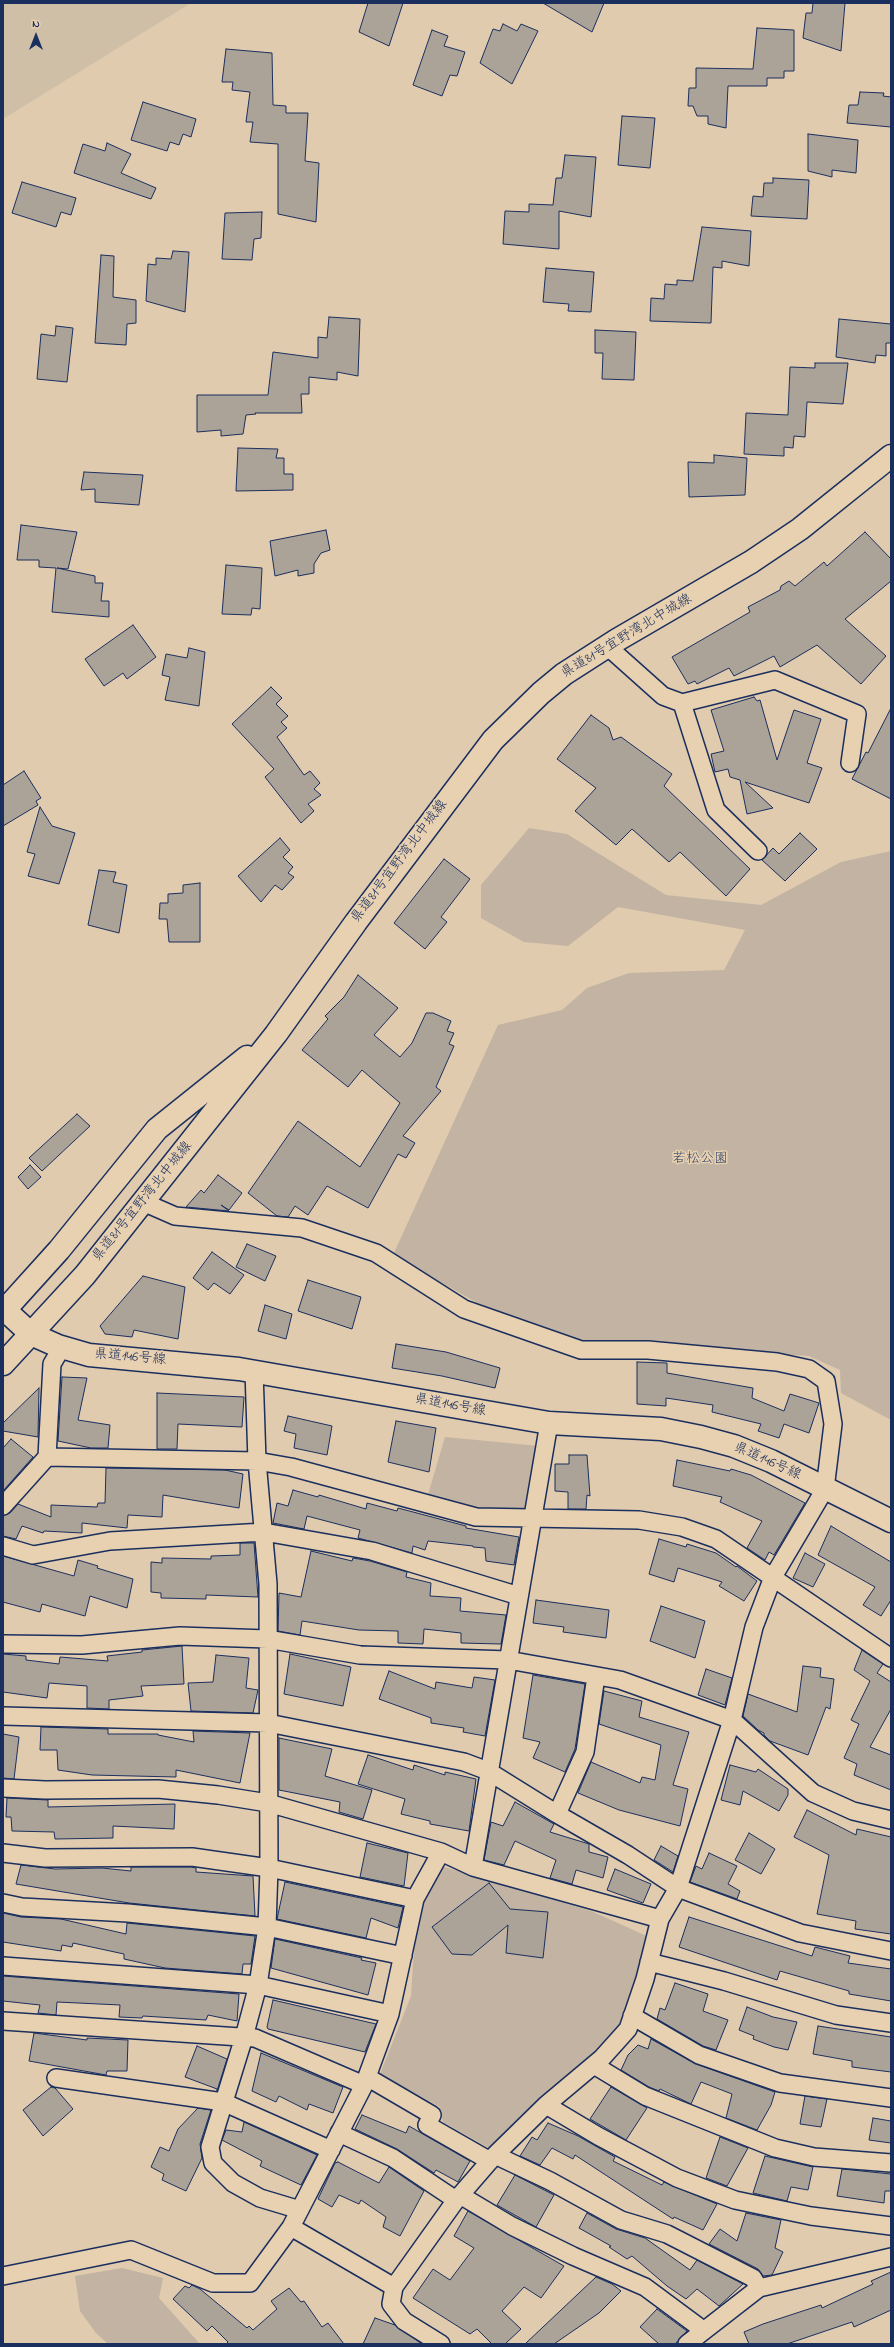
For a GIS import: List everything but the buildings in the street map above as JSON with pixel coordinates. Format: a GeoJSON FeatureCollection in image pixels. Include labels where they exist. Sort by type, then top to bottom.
{"type":"FeatureCollection","features":[{"type":"Feature","properties":{"kind":"main road","name":"県道81号宜野湾北中城線"},"geometry":{"type":"LineString","coordinates":[[3,1364],[71,1291],[144,1202],[276,1034],[356,922],[493,740],[541,693],[564,674],[607,646],[751,562],[800,529],[891,456]]}},
{"type":"Feature","properties":{"kind":"main road","name":"県道81号宜野湾北中城線"},"geometry":{"type":"LineString","coordinates":[[4,1311],[59,1250],[157,1128],[276,1034]]}},
{"type":"Feature","properties":{"kind":"main road","name":"県道146号線"},"geometry":{"type":"LineString","coordinates":[[4,1311],[31,1334],[62,1347],[89,1355],[176,1362],[254,1371],[549,1423],[661,1429],[700,1437],[734,1446],[771,1461],[891,1521]]}},
{"type":"Feature","properties":{"kind":"street"},"geometry":{"type":"LineString","coordinates":[[607,646],[663,696],[682,703],[775,680],[857,714],[850,763]]}},
{"type":"Feature","properties":{"kind":"street"},"geometry":{"type":"LineString","coordinates":[[682,703],[716,810],[758,851]]}},
{"type":"Feature","properties":{"kind":"street"},"geometry":{"type":"LineString","coordinates":[[144,1202],[176,1216],[302,1228],[376,1253],[464,1310],[581,1350],[648,1350],[777,1362],[809,1369],[826,1381],[832,1424],[826,1489],[773,1577],[754,1627],[732,1720],[678,1888],[660,1919],[649,1962],[628,2029],[594,2065],[546,2105],[493,2158],[458,2198],[394,2287],[391,2304],[404,2322],[441,2344]]}},
{"type":"Feature","properties":{"kind":"street"},"geometry":{"type":"LineString","coordinates":[[3,1506],[47,1457],[52,1364],[62,1347]]}},
{"type":"Feature","properties":{"kind":"street"},"geometry":{"type":"LineString","coordinates":[[254,1371],[257,1461],[268,1584],[269,1868],[267,1927],[258,1985],[244,2037],[210,2147],[213,2163],[233,2183],[260,2198],[300,2210]]}},
{"type":"Feature","properties":{"kind":"street"},"geometry":{"type":"LineString","coordinates":[[473,1867],[488,1771],[549,1423]]}},
{"type":"Feature","properties":{"kind":"street"},"geometry":{"type":"LineString","coordinates":[[47,1457],[257,1461],[291,1466],[476,1517],[639,1520],[682,1527],[716,1539],[891,1658]]}},
{"type":"Feature","properties":{"kind":"street"},"geometry":{"type":"LineString","coordinates":[[3,1546],[33,1555],[110,1541],[264,1532],[372,1551],[519,1596]]}},
{"type":"Feature","properties":{"kind":"street"},"geometry":{"type":"LineString","coordinates":[[3,1644],[82,1646],[180,1636],[267,1639],[360,1655],[508,1660],[620,1680],[732,1720],[813,1793],[853,1811],[891,1820]]}},
{"type":"Feature","properties":{"kind":"street"},"geometry":{"type":"LineString","coordinates":[[557,1814],[585,1752],[596,1676]]}},
{"type":"Feature","properties":{"kind":"street"},"geometry":{"type":"LineString","coordinates":[[3,1716],[268,1723],[464,1762],[488,1771],[557,1814],[628,1855],[678,1888],[800,1933],[891,1951]]}},
{"type":"Feature","properties":{"kind":"street"},"geometry":{"type":"LineString","coordinates":[[3,1788],[45,1790],[158,1789],[218,1795],[268,1803],[441,1852],[473,1867],[660,1919]]}},
{"type":"Feature","properties":{"kind":"street"},"geometry":{"type":"LineString","coordinates":[[3,2276],[131,2250],[213,2283],[250,2283],[291,2227],[365,2081],[390,2014],[415,1900],[441,1852]]}},
{"type":"Feature","properties":{"kind":"street"},"geometry":{"type":"LineString","coordinates":[[3,1853],[45,1858],[192,1857],[269,1868],[415,1900]]}},
{"type":"Feature","properties":{"kind":"street"},"geometry":{"type":"LineString","coordinates":[[3,1903],[22,1907],[128,1913],[267,1927],[403,1956]]}},
{"type":"Feature","properties":{"kind":"street"},"geometry":{"type":"LineString","coordinates":[[649,1962],[724,1981],[836,2015],[891,2023]]}},
{"type":"Feature","properties":{"kind":"street"},"geometry":{"type":"LineString","coordinates":[[3,1966],[258,1985],[390,2014]]}},
{"type":"Feature","properties":{"kind":"street"},"geometry":{"type":"LineString","coordinates":[[632,2016],[699,2055],[780,2083],[891,2098]]}},
{"type":"Feature","properties":{"kind":"street"},"geometry":{"type":"LineString","coordinates":[[3,2021],[255,2038],[365,2081],[432,2115],[427,2125],[493,2158],[550,2181],[621,2220],[667,2234],[754,2278],[759,2288]]}},
{"type":"Feature","properties":{"kind":"street"},"geometry":{"type":"LineString","coordinates":[[594,2065],[644,2096],[775,2148],[814,2157],[891,2163]]}},
{"type":"Feature","properties":{"kind":"street"},"geometry":{"type":"LineString","coordinates":[[56,2078],[223,2102],[331,2150]]}},
{"type":"Feature","properties":{"kind":"street"},"geometry":{"type":"LineString","coordinates":[[546,2105],[598,2136],[677,2178],[735,2200],[811,2216],[891,2226]]}},
{"type":"Feature","properties":{"kind":"street"},"geometry":{"type":"LineString","coordinates":[[339,2133],[393,2158],[458,2198],[512,2226],[573,2256],[645,2287],[703,2330]]}},
{"type":"Feature","properties":{"kind":"street"},"geometry":{"type":"LineString","coordinates":[[291,2227],[394,2287]]}},
{"type":"Feature","properties":{"kind":"street"},"geometry":{"type":"LineString","coordinates":[[687,2344],[703,2330],[759,2288],[891,2257]]}},
{"type":"Feature","properties":{"kind":"shaded area"},"geometry":{"type":"Polygon","coordinates":[[[3,3],[191,3],[3,119],[3,3]]]}},
{"type":"Feature","properties":{"kind":"green space","name":"若松公園"},"geometry":{"type":"Polygon","coordinates":[[[529,828],[567,834],[666,895],[761,905],[841,862],[891,851],[891,1420],[841,1393],[840,1370],[809,1356],[643,1345],[575,1344],[481,1305],[393,1255],[498,1025],[562,1010],[587,988],[629,973],[724,970],[745,930],[618,907],[568,946],[524,942],[481,918],[481,885],[529,828]]]}},
{"type":"Feature","properties":{"kind":"green space"},"geometry":{"type":"Polygon","coordinates":[[[445,1437],[539,1446],[530,1514],[476,1513],[427,1498],[445,1437]]]}},
{"type":"Feature","properties":{"kind":"green space"},"geometry":{"type":"Polygon","coordinates":[[[441,1866],[591,1911],[649,1937],[622,2023],[601,2051],[524,2115],[489,2148],[443,2122],[440,2107],[380,2074],[411,1996],[416,1918],[441,1866]]]}},
{"type":"Feature","properties":{"kind":"green space"},"geometry":{"type":"Polygon","coordinates":[[[122,2268],[163,2278],[159,2298],[200,2344],[108,2344],[96,2333],[80,2311],[75,2276],[122,2268]]]}}]}
